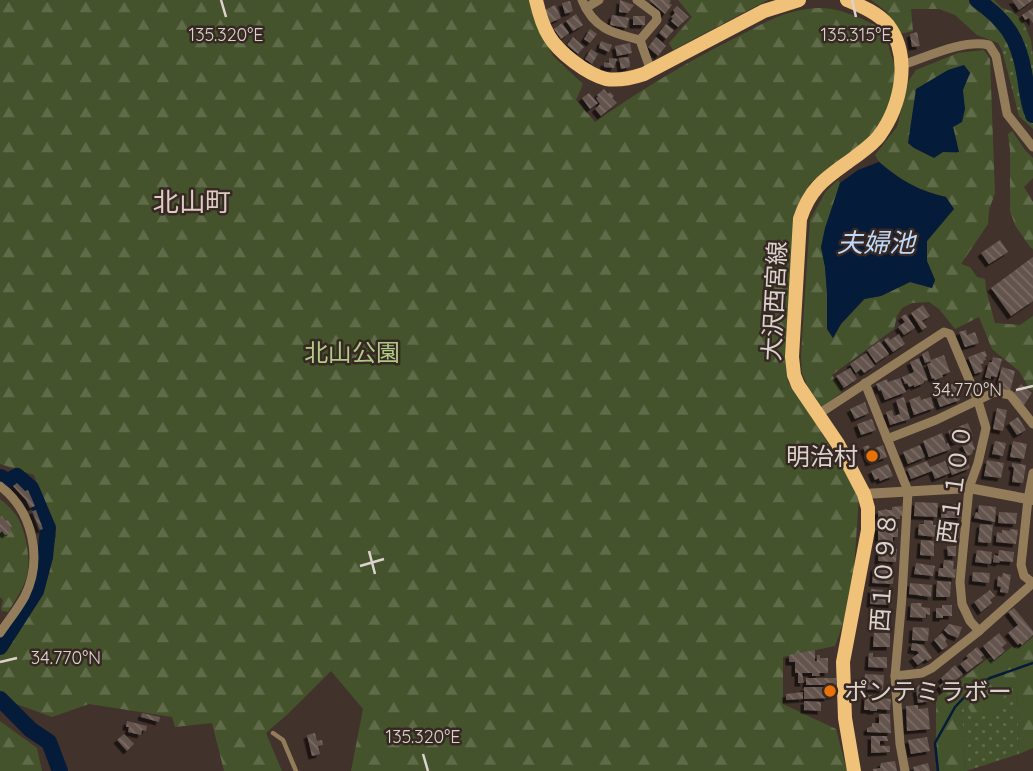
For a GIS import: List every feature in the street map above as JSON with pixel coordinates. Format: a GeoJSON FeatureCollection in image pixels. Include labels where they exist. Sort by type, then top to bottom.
{"type":"FeatureCollection","features":[{"type":"Feature","properties":{"kind":"main road"},"geometry":{"type":"LineString","coordinates":[[536,0],[542,24],[560,50],[584,69],[607,79],[635,77],[651,71],[764,10],[799,0]]}},
{"type":"Feature","properties":{"kind":"main road","name":"大沢西宮線"},"geometry":{"type":"LineString","coordinates":[[847,0],[867,9],[888,26],[902,65],[893,111],[879,135],[868,148],[818,184],[805,204],[800,219],[792,357],[798,386],[838,443],[864,494],[868,508],[868,530],[843,662],[845,718],[854,771]]}},
{"type":"Feature","properties":{"kind":"street"},"geometry":{"type":"LineString","coordinates":[[599,0],[584,4],[596,23],[612,33],[640,40]]}},
{"type":"Feature","properties":{"kind":"street"},"geometry":{"type":"LineString","coordinates":[[637,0],[656,14],[657,20],[640,40]]}},
{"type":"Feature","properties":{"kind":"street"},"geometry":{"type":"LineString","coordinates":[[640,40],[651,71]]}},
{"type":"Feature","properties":{"kind":"street"},"geometry":{"type":"LineString","coordinates":[[902,65],[948,49],[980,43],[989,45],[996,56],[1007,114],[1033,146]]}},
{"type":"Feature","properties":{"kind":"street","name":"西１１００"},"geometry":{"type":"LineString","coordinates":[[817,415],[944,332],[950,334],[978,401],[986,428],[970,488],[960,592],[970,621],[979,631]]}},
{"type":"Feature","properties":{"kind":"street","name":"西１０９８"},"geometry":{"type":"LineString","coordinates":[[865,383],[908,491],[895,676],[900,744],[905,771]]}},
{"type":"Feature","properties":{"kind":"street"},"geometry":{"type":"LineString","coordinates":[[887,439],[995,392],[1010,395],[1033,424]]}},
{"type":"Feature","properties":{"kind":"street"},"geometry":{"type":"LineString","coordinates":[[895,676],[928,671],[979,631],[1033,583],[1024,576],[1021,565],[1033,472]]}},
{"type":"Feature","properties":{"kind":"street"},"geometry":{"type":"LineString","coordinates":[[0,486],[26,516],[33,539],[35,564],[25,595],[0,633]]}},
{"type":"Feature","properties":{"kind":"street"},"geometry":{"type":"LineString","coordinates":[[864,494],[970,488],[1030,500]]}},
{"type":"Feature","properties":{"kind":"lane"},"geometry":{"type":"LineString","coordinates":[[273,733],[283,740],[296,771]]}},
{"type":"Feature","properties":{"kind":"green space","name":"北山公園"},"geometry":{"type":"Polygon","coordinates":[[[0,0],[531,0],[531,9],[553,56],[583,84],[576,100],[595,122],[680,68],[784,15],[805,9],[834,9],[883,29],[895,67],[893,100],[879,127],[864,145],[811,182],[797,210],[786,356],[788,382],[797,391],[859,496],[852,599],[835,646],[783,657],[783,704],[836,729],[847,771],[351,771],[363,709],[331,671],[266,733],[282,771],[224,771],[212,723],[175,727],[172,717],[89,704],[52,717],[0,698],[0,655],[36,591],[56,536],[34,475],[0,464],[0,0]]]}},
{"type":"Feature","properties":{"kind":"green space"},"geometry":{"type":"Polygon","coordinates":[[[678,0],[768,0],[673,50],[669,43],[692,17],[678,0]]]}},
{"type":"Feature","properties":{"kind":"green space"},"geometry":{"type":"Polygon","coordinates":[[[871,0],[994,0],[1002,8],[1022,19],[1031,40],[1002,50],[998,43],[977,35],[955,15],[939,9],[911,9],[913,31],[900,34],[887,12],[871,0]]]}},
{"type":"Feature","properties":{"kind":"green space"},"geometry":{"type":"Polygon","coordinates":[[[1031,40],[1033,129],[1019,116],[1002,50],[1031,40]]]}},
{"type":"Feature","properties":{"kind":"green space"},"geometry":{"type":"Polygon","coordinates":[[[984,50],[990,59],[995,193],[989,210],[988,224],[961,264],[970,267],[977,277],[985,279],[995,323],[1020,325],[1033,316],[1033,390],[1030,390],[1019,371],[992,349],[979,317],[955,329],[939,309],[929,302],[912,303],[902,308],[894,329],[832,375],[842,392],[822,407],[802,373],[810,220],[826,191],[838,180],[840,183],[821,247],[827,293],[827,329],[833,337],[841,324],[865,299],[881,296],[910,282],[932,288],[935,280],[927,261],[927,241],[953,209],[946,197],[896,177],[875,155],[897,127],[909,80],[916,70],[958,53],[984,50]],[[964,65],[943,152],[957,153],[953,127],[965,109],[962,90],[970,73],[964,65]]]}},
{"type":"Feature","properties":{"kind":"green space"},"geometry":{"type":"Polygon","coordinates":[[[1012,131],[1033,158],[1033,178],[1024,187],[1033,202],[1033,249],[1015,225],[1010,211],[1008,134],[1012,131]]]}},
{"type":"Feature","properties":{"kind":"green space"},"geometry":{"type":"Polygon","coordinates":[[[0,499],[20,521],[28,553],[27,576],[8,612],[2,611],[3,600],[0,597],[0,499]]]}},
{"type":"Feature","properties":{"kind":"green space"},"geometry":{"type":"Polygon","coordinates":[[[1033,637],[1033,748],[1019,754],[1017,688],[1010,686],[995,713],[973,716],[966,703],[961,706],[966,771],[938,771],[936,698],[990,657],[994,661],[1013,646],[1017,649],[1033,637]]]}},
{"type":"Feature","properties":{"kind":"green space"},"geometry":{"type":"Polygon","coordinates":[[[1010,686],[1017,688],[1019,754],[966,771],[961,706],[1010,686]]]}},
{"type":"Feature","properties":{"kind":"green space"},"geometry":{"type":"Polygon","coordinates":[[[0,721],[37,748],[42,771],[0,771],[0,721]]]}},
{"type":"Feature","properties":{"kind":"water","name":"夫婦池"},"geometry":{"type":"Polygon","coordinates":[[[964,65],[970,73],[963,90],[965,109],[962,122],[953,127],[959,152],[943,152],[934,158],[908,143],[916,89],[948,70],[964,65]]]}},
{"type":"Feature","properties":{"kind":"water","name":"夫婦池"},"geometry":{"type":"Polygon","coordinates":[[[879,162],[910,184],[946,197],[954,209],[927,241],[927,261],[935,280],[932,288],[910,282],[881,296],[864,299],[841,324],[833,338],[827,329],[827,293],[821,247],[825,228],[840,183],[858,170],[879,162]]]}},
{"type":"Feature","properties":{"kind":"building"},"geometry":{"type":"Polygon","coordinates":[[[620,0],[634,5],[628,13],[619,12],[620,0]]]}},
{"type":"Feature","properties":{"kind":"building"},"geometry":{"type":"Polygon","coordinates":[[[649,0],[669,0],[672,5],[665,14],[649,0]]]}},
{"type":"Feature","properties":{"kind":"building"},"geometry":{"type":"Polygon","coordinates":[[[1012,0],[1033,0],[1019,10],[1012,0]]]}},
{"type":"Feature","properties":{"kind":"building"},"geometry":{"type":"Polygon","coordinates":[[[570,1],[573,11],[565,14],[562,3],[570,1]]]}},
{"type":"Feature","properties":{"kind":"building"},"geometry":{"type":"Polygon","coordinates":[[[555,5],[561,18],[550,23],[545,10],[555,5]]]}},
{"type":"Feature","properties":{"kind":"building"},"geometry":{"type":"Polygon","coordinates":[[[677,6],[689,17],[678,27],[671,21],[675,13],[673,10],[677,6]]]}},
{"type":"Feature","properties":{"kind":"building"},"geometry":{"type":"Polygon","coordinates":[[[1033,8],[1033,23],[1029,18],[1025,20],[1022,15],[1033,8]]]}},
{"type":"Feature","properties":{"kind":"building"},"geometry":{"type":"Polygon","coordinates":[[[576,14],[583,25],[573,31],[566,21],[576,14]]]}},
{"type":"Feature","properties":{"kind":"building"},"geometry":{"type":"Polygon","coordinates":[[[612,15],[629,18],[627,28],[610,25],[612,15]]]}},
{"type":"Feature","properties":{"kind":"building"},"geometry":{"type":"Polygon","coordinates":[[[633,16],[645,16],[645,25],[633,25],[633,16]]]}},
{"type":"Feature","properties":{"kind":"building"},"geometry":{"type":"Polygon","coordinates":[[[562,23],[569,33],[561,39],[554,29],[562,23]]]}},
{"type":"Feature","properties":{"kind":"building"},"geometry":{"type":"Polygon","coordinates":[[[666,24],[674,30],[666,39],[659,33],[666,24]]]}},
{"type":"Feature","properties":{"kind":"building"},"geometry":{"type":"Polygon","coordinates":[[[590,29],[597,34],[590,43],[584,39],[590,29]]]}},
{"type":"Feature","properties":{"kind":"building"},"geometry":{"type":"Polygon","coordinates":[[[917,32],[920,46],[912,47],[910,34],[917,32]]]}},
{"type":"Feature","properties":{"kind":"building"},"geometry":{"type":"Polygon","coordinates":[[[573,37],[584,47],[578,54],[567,45],[573,37]]]}},
{"type":"Feature","properties":{"kind":"building"},"geometry":{"type":"Polygon","coordinates":[[[656,37],[666,46],[658,56],[648,47],[656,37]]]}},
{"type":"Feature","properties":{"kind":"building"},"geometry":{"type":"Polygon","coordinates":[[[601,41],[612,45],[609,52],[599,48],[601,41]]]}},
{"type":"Feature","properties":{"kind":"building"},"geometry":{"type":"Polygon","coordinates":[[[630,43],[632,53],[617,56],[615,46],[630,43]]]}},
{"type":"Feature","properties":{"kind":"building"},"geometry":{"type":"Polygon","coordinates":[[[591,49],[598,54],[592,64],[585,59],[591,49]]]}},
{"type":"Feature","properties":{"kind":"building"},"geometry":{"type":"Polygon","coordinates":[[[629,57],[630,67],[621,69],[619,58],[629,57]]]}},
{"type":"Feature","properties":{"kind":"building"},"geometry":{"type":"Polygon","coordinates":[[[609,58],[617,59],[614,68],[604,67],[604,62],[609,63],[609,58]]]}},
{"type":"Feature","properties":{"kind":"building"},"geometry":{"type":"Polygon","coordinates":[[[604,89],[614,96],[612,98],[617,103],[601,116],[595,109],[600,104],[596,98],[604,89]]]}},
{"type":"Feature","properties":{"kind":"building"},"geometry":{"type":"Polygon","coordinates":[[[589,93],[598,103],[590,109],[582,98],[589,93]]]}},
{"type":"Feature","properties":{"kind":"building"},"geometry":{"type":"Polygon","coordinates":[[[1000,240],[1008,252],[989,264],[981,253],[1000,240]]]}},
{"type":"Feature","properties":{"kind":"building"},"geometry":{"type":"Polygon","coordinates":[[[1033,257],[1033,301],[1011,316],[991,288],[1033,257]]]}},
{"type":"Feature","properties":{"kind":"building"},"geometry":{"type":"Polygon","coordinates":[[[923,305],[930,316],[922,321],[927,327],[922,330],[911,313],[923,305]]]}},
{"type":"Feature","properties":{"kind":"building"},"geometry":{"type":"Polygon","coordinates":[[[906,314],[915,328],[904,335],[898,327],[905,322],[901,317],[906,314]]]}},
{"type":"Feature","properties":{"kind":"building"},"geometry":{"type":"Polygon","coordinates":[[[966,330],[967,335],[975,332],[979,343],[965,347],[959,332],[966,330]]]}},
{"type":"Feature","properties":{"kind":"building"},"geometry":{"type":"Polygon","coordinates":[[[899,334],[905,344],[893,352],[884,340],[888,337],[890,340],[899,334]]]}},
{"type":"Feature","properties":{"kind":"building"},"geometry":{"type":"Polygon","coordinates":[[[880,341],[889,354],[876,363],[867,350],[880,341]]]}},
{"type":"Feature","properties":{"kind":"building"},"geometry":{"type":"Polygon","coordinates":[[[928,351],[931,360],[944,355],[950,372],[942,375],[943,377],[932,379],[927,364],[931,363],[925,363],[922,354],[928,351]]]}},
{"type":"Feature","properties":{"kind":"building"},"geometry":{"type":"Polygon","coordinates":[[[985,351],[986,360],[981,364],[983,371],[975,374],[968,357],[985,351]]]}},
{"type":"Feature","properties":{"kind":"building"},"geometry":{"type":"Polygon","coordinates":[[[866,353],[875,366],[864,373],[861,369],[856,373],[850,364],[866,353]]]}},
{"type":"Feature","properties":{"kind":"building"},"geometry":{"type":"Polygon","coordinates":[[[993,357],[1002,359],[997,377],[991,376],[991,379],[985,377],[993,357]]]}},
{"type":"Feature","properties":{"kind":"building"},"geometry":{"type":"Polygon","coordinates":[[[919,358],[928,380],[909,387],[902,377],[914,372],[910,362],[919,358]]]}},
{"type":"Feature","properties":{"kind":"building"},"geometry":{"type":"Polygon","coordinates":[[[1002,367],[1015,371],[1010,392],[999,389],[1002,367]]]}},
{"type":"Feature","properties":{"kind":"building"},"geometry":{"type":"Polygon","coordinates":[[[850,368],[857,379],[844,388],[836,376],[850,368]]]}},
{"type":"Feature","properties":{"kind":"building"},"geometry":{"type":"Polygon","coordinates":[[[900,378],[906,392],[885,400],[876,384],[887,379],[888,382],[900,378]]]}},
{"type":"Feature","properties":{"kind":"building"},"geometry":{"type":"Polygon","coordinates":[[[955,383],[960,400],[940,407],[934,391],[955,383]]]}},
{"type":"Feature","properties":{"kind":"building"},"geometry":{"type":"Polygon","coordinates":[[[1021,384],[1032,393],[1024,405],[1013,394],[1021,384]]]}},
{"type":"Feature","properties":{"kind":"building"},"geometry":{"type":"Polygon","coordinates":[[[920,396],[921,400],[931,397],[934,408],[914,415],[909,400],[920,396]]]}},
{"type":"Feature","properties":{"kind":"building"},"geometry":{"type":"Polygon","coordinates":[[[904,397],[910,419],[890,425],[886,412],[892,410],[894,416],[900,414],[896,400],[904,397]]]}},
{"type":"Feature","properties":{"kind":"building"},"geometry":{"type":"Polygon","coordinates":[[[865,402],[869,413],[855,419],[850,409],[865,402]]]}},
{"type":"Feature","properties":{"kind":"building"},"geometry":{"type":"Polygon","coordinates":[[[997,408],[1007,410],[1003,431],[993,429],[997,408]]]}},
{"type":"Feature","properties":{"kind":"building"},"geometry":{"type":"Polygon","coordinates":[[[1018,417],[1026,430],[1017,435],[1009,423],[1018,417]]]}},
{"type":"Feature","properties":{"kind":"building"},"geometry":{"type":"Polygon","coordinates":[[[872,419],[876,430],[861,435],[857,424],[872,419]]]}},
{"type":"Feature","properties":{"kind":"building"},"geometry":{"type":"Polygon","coordinates":[[[968,423],[973,436],[953,443],[948,431],[968,423]]]}},
{"type":"Feature","properties":{"kind":"building"},"geometry":{"type":"Polygon","coordinates":[[[942,433],[951,449],[929,457],[923,441],[942,433]]]}},
{"type":"Feature","properties":{"kind":"building"},"geometry":{"type":"Polygon","coordinates":[[[972,441],[975,449],[967,456],[962,445],[972,441]]]}},
{"type":"Feature","properties":{"kind":"building"},"geometry":{"type":"Polygon","coordinates":[[[995,441],[1006,443],[1003,456],[992,454],[995,441]]]}},
{"type":"Feature","properties":{"kind":"building"},"geometry":{"type":"Polygon","coordinates":[[[1013,441],[1027,444],[1024,459],[1010,457],[1013,441]]]}},
{"type":"Feature","properties":{"kind":"building"},"geometry":{"type":"Polygon","coordinates":[[[869,445],[870,450],[883,445],[887,457],[869,463],[863,447],[869,445]]]}},
{"type":"Feature","properties":{"kind":"building"},"geometry":{"type":"Polygon","coordinates":[[[920,445],[925,457],[908,464],[903,452],[920,445]]]}},
{"type":"Feature","properties":{"kind":"building"},"geometry":{"type":"Polygon","coordinates":[[[963,453],[970,468],[952,475],[947,463],[963,453]]]}},
{"type":"Feature","properties":{"kind":"building"},"geometry":{"type":"Polygon","coordinates":[[[987,460],[1004,463],[1001,478],[984,476],[987,460]]]}},
{"type":"Feature","properties":{"kind":"building"},"geometry":{"type":"Polygon","coordinates":[[[927,461],[930,467],[945,461],[950,473],[935,479],[932,471],[911,479],[907,469],[927,461]]]}},
{"type":"Feature","properties":{"kind":"building"},"geometry":{"type":"Polygon","coordinates":[[[1012,463],[1026,465],[1023,483],[1012,482],[1012,463]]]}},
{"type":"Feature","properties":{"kind":"building"},"geometry":{"type":"Polygon","coordinates":[[[888,464],[893,476],[875,480],[871,471],[888,464]]]}},
{"type":"Feature","properties":{"kind":"building"},"geometry":{"type":"Polygon","coordinates":[[[17,483],[25,491],[28,490],[35,506],[30,508],[13,486],[17,483]]]}},
{"type":"Feature","properties":{"kind":"building"},"geometry":{"type":"Polygon","coordinates":[[[915,502],[938,503],[937,517],[914,516],[915,502]]]}},
{"type":"Feature","properties":{"kind":"building"},"geometry":{"type":"Polygon","coordinates":[[[941,504],[962,504],[961,518],[941,518],[941,504]]]}},
{"type":"Feature","properties":{"kind":"building"},"geometry":{"type":"Polygon","coordinates":[[[979,505],[996,507],[995,522],[974,518],[979,505]]]}},
{"type":"Feature","properties":{"kind":"building"},"geometry":{"type":"Polygon","coordinates":[[[902,506],[900,519],[892,517],[878,520],[878,511],[902,506]]]}},
{"type":"Feature","properties":{"kind":"building"},"geometry":{"type":"Polygon","coordinates":[[[36,510],[43,529],[40,530],[32,511],[36,510]]]}},
{"type":"Feature","properties":{"kind":"building"},"geometry":{"type":"Polygon","coordinates":[[[999,512],[1017,513],[1016,524],[998,523],[999,512]]]}},
{"type":"Feature","properties":{"kind":"building"},"geometry":{"type":"Polygon","coordinates":[[[2,516],[12,527],[9,528],[11,532],[5,535],[2,531],[0,533],[2,516]]]}},
{"type":"Feature","properties":{"kind":"building"},"geometry":{"type":"Polygon","coordinates":[[[924,520],[933,521],[933,525],[936,525],[935,537],[918,535],[919,524],[924,524],[924,520]]]}},
{"type":"Feature","properties":{"kind":"building"},"geometry":{"type":"Polygon","coordinates":[[[941,523],[960,525],[959,538],[940,536],[941,523]]]}},
{"type":"Feature","properties":{"kind":"building"},"geometry":{"type":"Polygon","coordinates":[[[980,524],[993,525],[991,543],[978,542],[980,524]]]}},
{"type":"Feature","properties":{"kind":"building"},"geometry":{"type":"Polygon","coordinates":[[[898,526],[898,537],[893,537],[893,542],[878,542],[878,527],[898,526]]]}},
{"type":"Feature","properties":{"kind":"building"},"geometry":{"type":"Polygon","coordinates":[[[1018,530],[1016,544],[996,542],[997,532],[1018,530]]]}},
{"type":"Feature","properties":{"kind":"building"},"geometry":{"type":"Polygon","coordinates":[[[921,540],[934,541],[934,556],[920,555],[921,540]]]}},
{"type":"Feature","properties":{"kind":"building"},"geometry":{"type":"Polygon","coordinates":[[[947,546],[956,546],[956,556],[948,556],[947,546]]]}},
{"type":"Feature","properties":{"kind":"building"},"geometry":{"type":"Polygon","coordinates":[[[879,548],[897,549],[896,562],[878,561],[879,548]]]}},
{"type":"Feature","properties":{"kind":"building"},"geometry":{"type":"Polygon","coordinates":[[[977,550],[992,552],[991,564],[975,562],[977,550]]]}},
{"type":"Feature","properties":{"kind":"building"},"geometry":{"type":"Polygon","coordinates":[[[999,550],[1014,552],[1013,562],[993,562],[994,555],[998,556],[999,550]]]}},
{"type":"Feature","properties":{"kind":"building"},"geometry":{"type":"Polygon","coordinates":[[[944,560],[954,561],[955,578],[938,576],[944,560]]]}},
{"type":"Feature","properties":{"kind":"building"},"geometry":{"type":"Polygon","coordinates":[[[916,563],[935,566],[933,576],[914,574],[916,563]]]}},
{"type":"Feature","properties":{"kind":"building"},"geometry":{"type":"Polygon","coordinates":[[[874,567],[894,569],[893,584],[872,583],[874,567]]]}},
{"type":"Feature","properties":{"kind":"building"},"geometry":{"type":"Polygon","coordinates":[[[973,572],[990,573],[989,583],[972,581],[973,572]]]}},
{"type":"Feature","properties":{"kind":"building"},"geometry":{"type":"Polygon","coordinates":[[[1003,573],[1011,575],[1008,593],[1000,592],[1001,587],[997,586],[998,576],[1002,577],[1003,573]]]}},
{"type":"Feature","properties":{"kind":"building"},"geometry":{"type":"Polygon","coordinates":[[[937,581],[951,582],[950,597],[936,597],[937,581]]]}},
{"type":"Feature","properties":{"kind":"building"},"geometry":{"type":"Polygon","coordinates":[[[910,583],[932,585],[931,597],[909,594],[910,583]]]}},
{"type":"Feature","properties":{"kind":"building"},"geometry":{"type":"Polygon","coordinates":[[[871,589],[883,590],[882,594],[893,595],[892,605],[870,604],[871,589]]]}},
{"type":"Feature","properties":{"kind":"building"},"geometry":{"type":"Polygon","coordinates":[[[990,590],[995,596],[990,600],[992,603],[981,612],[974,602],[990,590]]]}},
{"type":"Feature","properties":{"kind":"building"},"geometry":{"type":"Polygon","coordinates":[[[911,603],[922,603],[921,607],[930,608],[930,615],[926,614],[926,618],[910,617],[911,603]]]}},
{"type":"Feature","properties":{"kind":"building"},"geometry":{"type":"Polygon","coordinates":[[[942,605],[952,605],[952,616],[936,618],[936,608],[942,608],[942,605]]]}},
{"type":"Feature","properties":{"kind":"building"},"geometry":{"type":"Polygon","coordinates":[[[1014,608],[1033,631],[1033,635],[1022,645],[1018,645],[1008,633],[1018,625],[1008,612],[1014,608]]]}},
{"type":"Feature","properties":{"kind":"building"},"geometry":{"type":"Polygon","coordinates":[[[875,609],[891,610],[890,626],[874,625],[875,609]]]}},
{"type":"Feature","properties":{"kind":"building"},"geometry":{"type":"Polygon","coordinates":[[[949,624],[962,627],[958,638],[944,630],[949,624]]]}},
{"type":"Feature","properties":{"kind":"building"},"geometry":{"type":"Polygon","coordinates":[[[913,627],[929,628],[928,641],[912,640],[913,627]]]}},
{"type":"Feature","properties":{"kind":"building"},"geometry":{"type":"Polygon","coordinates":[[[874,633],[890,633],[890,647],[873,647],[874,633]]]}},
{"type":"Feature","properties":{"kind":"building"},"geometry":{"type":"Polygon","coordinates":[[[942,633],[948,646],[942,650],[934,640],[942,633]]]}},
{"type":"Feature","properties":{"kind":"building"},"geometry":{"type":"Polygon","coordinates":[[[999,633],[1007,643],[1002,647],[1005,651],[994,660],[983,646],[999,633]]]}},
{"type":"Feature","properties":{"kind":"building"},"geometry":{"type":"Polygon","coordinates":[[[912,643],[923,645],[932,658],[918,665],[912,658],[919,653],[911,650],[912,643]]]}},
{"type":"Feature","properties":{"kind":"building"},"geometry":{"type":"Polygon","coordinates":[[[977,647],[984,655],[981,657],[983,660],[967,672],[960,664],[977,647]]]}},
{"type":"Feature","properties":{"kind":"building"},"geometry":{"type":"Polygon","coordinates":[[[815,650],[815,661],[817,655],[820,655],[820,658],[828,658],[828,673],[812,676],[812,673],[802,673],[804,683],[798,683],[795,662],[789,662],[789,655],[815,650]]]}},
{"type":"Feature","properties":{"kind":"building"},"geometry":{"type":"Polygon","coordinates":[[[869,653],[873,653],[873,657],[887,657],[887,668],[868,667],[869,653]]]}},
{"type":"Feature","properties":{"kind":"building"},"geometry":{"type":"Polygon","coordinates":[[[955,665],[963,674],[943,691],[939,686],[944,682],[941,678],[955,665]]]}},
{"type":"Feature","properties":{"kind":"building"},"geometry":{"type":"Polygon","coordinates":[[[865,674],[884,675],[883,690],[864,689],[865,674]]]}},
{"type":"Feature","properties":{"kind":"building"},"geometry":{"type":"Polygon","coordinates":[[[806,678],[836,678],[834,696],[829,696],[829,685],[806,685],[806,678]]]}},
{"type":"Feature","properties":{"kind":"building"},"geometry":{"type":"Polygon","coordinates":[[[923,684],[928,687],[930,701],[918,703],[916,689],[923,684]]]}},
{"type":"Feature","properties":{"kind":"building"},"geometry":{"type":"Polygon","coordinates":[[[804,687],[827,687],[828,698],[804,699],[804,687]]]}},
{"type":"Feature","properties":{"kind":"building"},"geometry":{"type":"Polygon","coordinates":[[[803,692],[803,699],[786,700],[786,694],[803,692]]]}},
{"type":"Feature","properties":{"kind":"building"},"geometry":{"type":"Polygon","coordinates":[[[865,695],[891,699],[890,710],[864,710],[865,695]]]}},
{"type":"Feature","properties":{"kind":"building"},"geometry":{"type":"Polygon","coordinates":[[[804,701],[821,702],[821,711],[804,710],[804,701]]]}},
{"type":"Feature","properties":{"kind":"building"},"geometry":{"type":"Polygon","coordinates":[[[918,705],[918,709],[928,708],[930,729],[907,731],[906,706],[918,705]]]}},
{"type":"Feature","properties":{"kind":"building"},"geometry":{"type":"Polygon","coordinates":[[[142,713],[160,717],[159,722],[141,717],[142,713]]]}},
{"type":"Feature","properties":{"kind":"building"},"geometry":{"type":"Polygon","coordinates":[[[879,714],[890,714],[891,733],[867,732],[872,723],[879,723],[879,714]]]}},
{"type":"Feature","properties":{"kind":"building"},"geometry":{"type":"Polygon","coordinates":[[[127,721],[147,726],[146,731],[142,730],[141,735],[128,732],[127,721]]]}},
{"type":"Feature","properties":{"kind":"building"},"geometry":{"type":"Polygon","coordinates":[[[315,733],[317,741],[322,740],[323,745],[318,746],[320,754],[312,756],[307,735],[315,733]]]}},
{"type":"Feature","properties":{"kind":"building"},"geometry":{"type":"Polygon","coordinates":[[[124,734],[134,744],[127,751],[117,740],[124,734]]]}},
{"type":"Feature","properties":{"kind":"building"},"geometry":{"type":"Polygon","coordinates":[[[871,736],[887,736],[888,741],[880,741],[880,746],[890,746],[890,752],[871,753],[871,736]]]}},
{"type":"Feature","properties":{"kind":"building"},"geometry":{"type":"Polygon","coordinates":[[[927,737],[930,751],[911,754],[908,740],[927,737]]]}},
{"type":"Feature","properties":{"kind":"building"},"geometry":{"type":"Polygon","coordinates":[[[895,761],[897,771],[873,771],[880,768],[881,763],[895,761]]]}},
{"type":"Feature","properties":{"kind":"building"},"geometry":{"type":"Polygon","coordinates":[[[928,763],[930,771],[914,771],[913,767],[928,763]]]}},
{"type":"Feature","properties":{"kind":"waterway"},"geometry":{"type":"LineString","coordinates":[[977,0],[1003,22],[1014,39],[1033,115]]}},
{"type":"Feature","properties":{"kind":"waterway"},"geometry":{"type":"LineString","coordinates":[[0,477],[8,481],[17,476],[31,488],[48,528],[45,557],[36,591],[0,647]]}},
{"type":"Feature","properties":{"kind":"waterway"},"geometry":{"type":"LineString","coordinates":[[938,771],[935,743],[955,707],[971,690],[990,678],[1033,663]]}},
{"type":"Feature","properties":{"kind":"waterway"},"geometry":{"type":"LineString","coordinates":[[0,699],[31,730],[49,742],[60,771]]}},
{"type":"Feature","properties":{"kind":"place","name":"明治村"},"geometry":{"type":"Point","coordinates":[872,456]}},
{"type":"Feature","properties":{"kind":"place","name":"ポンテミラボー"},"geometry":{"type":"Point","coordinates":[830,691]}},
{"type":"Feature","properties":{"kind":"district","name":"北山町"},"geometry":{"type":"Point","coordinates":[192,201]}}]}
